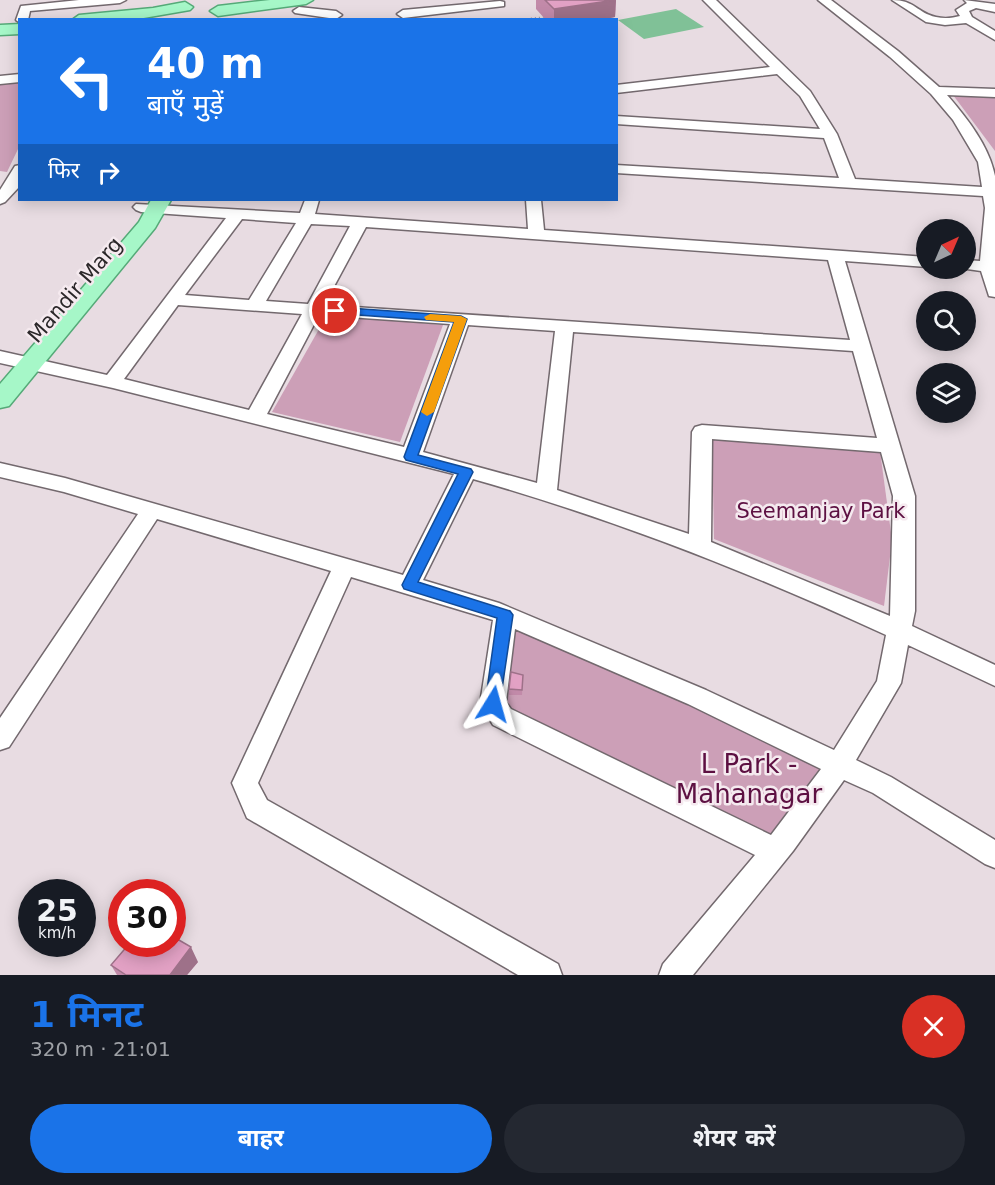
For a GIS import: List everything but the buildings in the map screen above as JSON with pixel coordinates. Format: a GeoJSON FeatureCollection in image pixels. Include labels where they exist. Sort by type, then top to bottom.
{"type":"FeatureCollection","features":[{"type":"Feature","properties":{"kind":"main road"},"geometry":{"type":"LineString","coordinates":[[135,18],[252,0]]}},
{"type":"Feature","properties":{"kind":"main road"},"geometry":{"type":"LineString","coordinates":[[100,18],[202,8],[300,8]]}},
{"type":"Feature","properties":{"kind":"main road"},"geometry":{"type":"LineString","coordinates":[[0,28],[18,26]]}},
{"type":"Feature","properties":{"kind":"main road"},"geometry":{"type":"LineString","coordinates":[[0,400],[16,360],[148,224],[151,204]]}},
{"type":"Feature","properties":{"kind":"main road","name":"Mandir Marg"},"geometry":{"type":"LineString","coordinates":[[0,377],[16,360]]}},
{"type":"Feature","properties":{"kind":"street"},"geometry":{"type":"LineString","coordinates":[[22,18],[25,8],[120,0]]}},
{"type":"Feature","properties":{"kind":"street"},"geometry":{"type":"LineString","coordinates":[[709,0],[805,94],[830,134],[849,183]]}},
{"type":"Feature","properties":{"kind":"street"},"geometry":{"type":"LineString","coordinates":[[824,0],[894,54],[936,91],[958,118],[985,162],[993,208],[992,266],[995,292]]}},
{"type":"Feature","properties":{"kind":"street"},"geometry":{"type":"LineString","coordinates":[[898,0],[932,21],[943,23],[968,19]]}},
{"type":"Feature","properties":{"kind":"street"},"geometry":{"type":"LineString","coordinates":[[995,8],[972,2],[962,10],[968,19],[995,36]]}},
{"type":"Feature","properties":{"kind":"street"},"geometry":{"type":"LineString","coordinates":[[403,14],[455,14],[501,5]]}},
{"type":"Feature","properties":{"kind":"street"},"geometry":{"type":"LineString","coordinates":[[300,8],[336,15]]}},
{"type":"Feature","properties":{"kind":"street"},"geometry":{"type":"LineString","coordinates":[[618,89],[781,70]]}},
{"type":"Feature","properties":{"kind":"street"},"geometry":{"type":"LineString","coordinates":[[0,80],[18,78]]}},
{"type":"Feature","properties":{"kind":"street"},"geometry":{"type":"LineString","coordinates":[[936,91],[995,93]]}},
{"type":"Feature","properties":{"kind":"street"},"geometry":{"type":"LineString","coordinates":[[618,120],[830,134]]}},
{"type":"Feature","properties":{"kind":"street"},"geometry":{"type":"LineString","coordinates":[[618,169],[849,183],[991,187]]}},
{"type":"Feature","properties":{"kind":"street"},"geometry":{"type":"LineString","coordinates":[[0,199],[12,186],[12,174]]}},
{"type":"Feature","properties":{"kind":"street"},"geometry":{"type":"LineString","coordinates":[[254,306],[306,219],[312,201]]}},
{"type":"Feature","properties":{"kind":"street"},"geometry":{"type":"LineString","coordinates":[[534,201],[536,236]]}},
{"type":"Feature","properties":{"kind":"street"},"geometry":{"type":"LineString","coordinates":[[151,204],[237,214],[916,261]]}},
{"type":"Feature","properties":{"kind":"street"},"geometry":{"type":"LineString","coordinates":[[111,382],[175,300],[237,214]]}},
{"type":"Feature","properties":{"kind":"street"},"geometry":{"type":"LineString","coordinates":[[255,417],[360,223]]}},
{"type":"Feature","properties":{"kind":"street"},"geometry":{"type":"LineString","coordinates":[[674,975],[775,851],[839,765],[889,683],[903,611],[904,496],[835,256]]}},
{"type":"Feature","properties":{"kind":"street"},"geometry":{"type":"LineString","coordinates":[[976,265],[992,266]]}},
{"type":"Feature","properties":{"kind":"street"},"geometry":{"type":"LineString","coordinates":[[175,300],[861,346]]}},
{"type":"Feature","properties":{"kind":"street"},"geometry":{"type":"LineString","coordinates":[[411,457],[461,319]]}},
{"type":"Feature","properties":{"kind":"street"},"geometry":{"type":"LineString","coordinates":[[546,495],[565,326]]}},
{"type":"Feature","properties":{"kind":"street"},"geometry":{"type":"LineString","coordinates":[[16,360],[411,457],[625,519],[700,547],[900,629],[995,676]]}},
{"type":"Feature","properties":{"kind":"street"},"geometry":{"type":"LineString","coordinates":[[700,547],[702,432],[889,446]]}},
{"type":"Feature","properties":{"kind":"street"},"geometry":{"type":"LineString","coordinates":[[0,470],[152,510],[505,615],[697,697],[882,786],[995,855]]}},
{"type":"Feature","properties":{"kind":"street"},"geometry":{"type":"LineString","coordinates":[[409,585],[466,472]]}},
{"type":"Feature","properties":{"kind":"street"},"geometry":{"type":"LineString","coordinates":[[0,740],[152,510]]}},
{"type":"Feature","properties":{"kind":"street"},"geometry":{"type":"LineString","coordinates":[[345,566],[244,783],[257,809],[547,975]]}},
{"type":"Feature","properties":{"kind":"street"},"geometry":{"type":"LineString","coordinates":[[505,615],[493,704],[502,717],[775,851]]}},
{"type":"Feature","properties":{"kind":"path"},"geometry":{"type":"LineString","coordinates":[[534,18],[544,17]]}},
{"type":"Feature","properties":{"kind":"green space"},"geometry":{"type":"Polygon","coordinates":[[[18,83],[18,149],[7,172],[0,171],[0,85],[18,83]]]}},
{"type":"Feature","properties":{"kind":"green space"},"geometry":{"type":"Polygon","coordinates":[[[953,95],[995,96],[995,151],[953,95]]]}},
{"type":"Feature","properties":{"kind":"green space"},"geometry":{"type":"Polygon","coordinates":[[[327,315],[443,325],[400,442],[272,412],[327,315]]]}},
{"type":"Feature","properties":{"kind":"green space","name":"Seemanjay Park"},"geometry":{"type":"Polygon","coordinates":[[[712,437],[880,451],[892,540],[884,606],[714,539],[712,437]]]}},
{"type":"Feature","properties":{"kind":"green space","name":"L Park - Mahanagar"},"geometry":{"type":"Polygon","coordinates":[[[511,624],[823,764],[768,837],[503,708],[511,624]]]}},
{"type":"Feature","properties":{"kind":"shaded area"},"geometry":{"type":"Polygon","coordinates":[[[676,9],[704,27],[644,39],[618,20],[676,9]]]}},
{"type":"Feature","properties":{"kind":"slow traffic"},"geometry":{"type":"LineString","coordinates":[[427,412],[461,319],[430,317]]}},
{"type":"Feature","properties":{"kind":"route"},"geometry":{"type":"LineString","coordinates":[[335,311],[461,319],[411,457],[466,472],[409,585],[492,609],[505,615],[493,704]]}}]}
